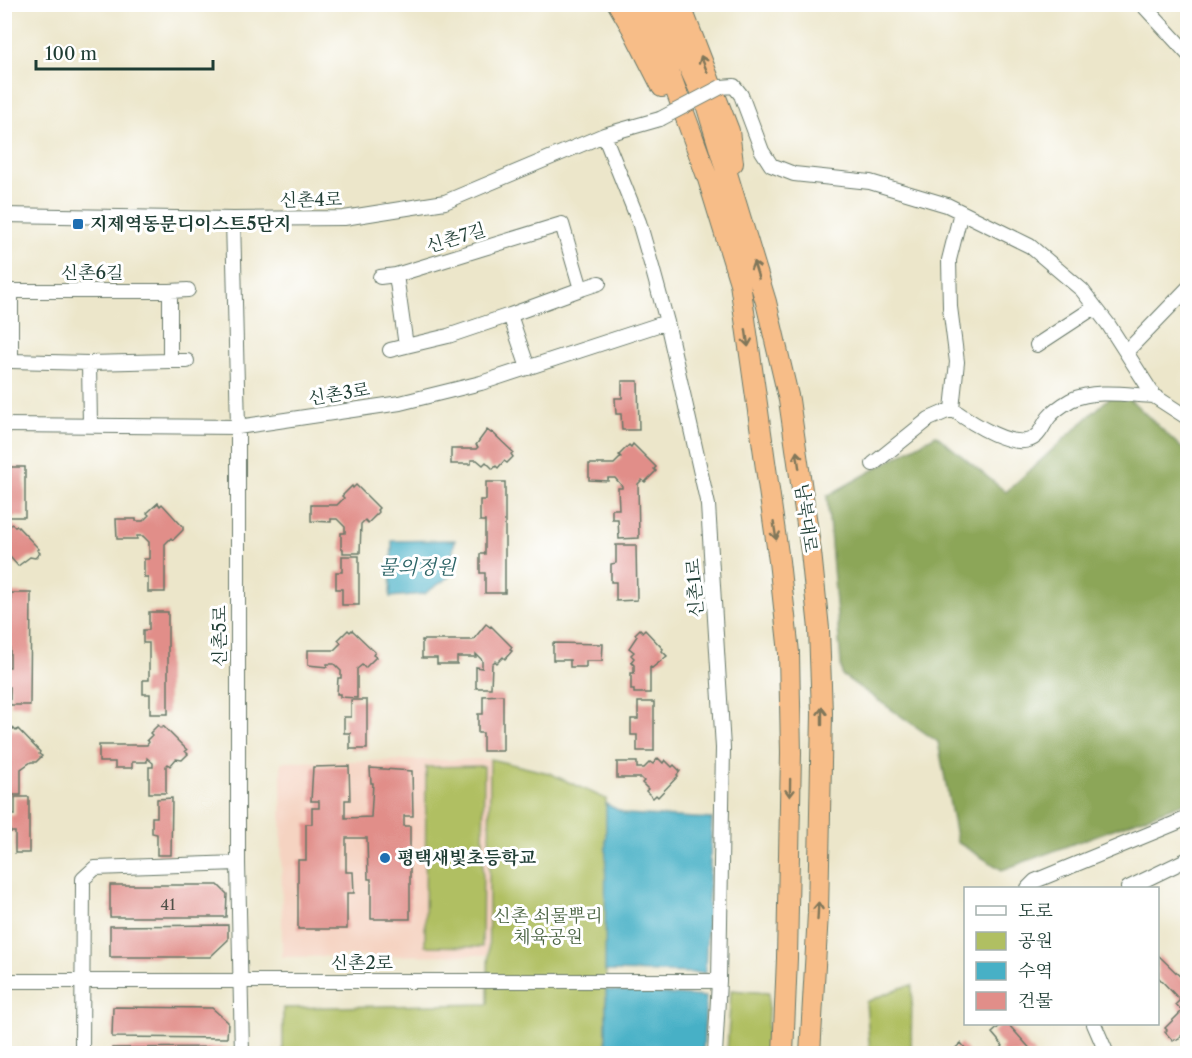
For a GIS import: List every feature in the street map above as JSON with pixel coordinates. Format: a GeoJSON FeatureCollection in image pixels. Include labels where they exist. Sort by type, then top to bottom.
{"type":"FeatureCollection","features":[{"type":"Feature","properties":{"kind":"highway"},"geometry":{"type":"LineString","coordinates":[[618,4],[657,74],[710,212],[723,230]]}},
{"type":"Feature","properties":{"kind":"highway","name":"남북대로"},"geometry":{"type":"LineString","coordinates":[[638,4],[666,63],[708,179],[740,283],[779,561],[789,653],[791,753],[783,1053]]}},
{"type":"Feature","properties":{"kind":"highway","name":"남북대로"},"geometry":{"type":"LineString","coordinates":[[660,4],[706,104],[766,302],[789,400],[811,552],[819,629],[822,713],[821,823],[810,1053]]}},
{"type":"Feature","properties":{"kind":"highway"},"geometry":{"type":"LineString","coordinates":[[680,4],[729,131],[735,201]]}},
{"type":"Feature","properties":{"kind":"street"},"geometry":{"type":"LineString","coordinates":[[1142,4],[1188,54]]}},
{"type":"Feature","properties":{"kind":"street","name":"신촌4로"},"geometry":{"type":"LineString","coordinates":[[4,215],[233,219],[344,218],[445,202],[604,135],[660,119],[721,87],[734,86],[741,95],[762,151],[771,165],[794,174],[870,182],[947,205],[961,212]]}},
{"type":"Feature","properties":{"kind":"street","name":"신촌1로"},"geometry":{"type":"LineString","coordinates":[[604,135],[639,222],[667,322],[708,505],[723,748],[719,981],[715,1053]]}},
{"type":"Feature","properties":{"kind":"street"},"geometry":{"type":"LineString","coordinates":[[952,409],[957,362],[950,307],[949,260],[961,212],[1030,246],[1082,290],[1127,351],[1154,396],[1188,418]]}},
{"type":"Feature","properties":{"kind":"street","name":"신촌5로"},"geometry":{"type":"LineString","coordinates":[[233,219],[238,428],[238,863],[242,1053]]}},
{"type":"Feature","properties":{"kind":"street","name":"신촌7길"},"geometry":{"type":"LineString","coordinates":[[380,277],[396,276],[568,222],[581,289]]}},
{"type":"Feature","properties":{"kind":"street"},"geometry":{"type":"LineString","coordinates":[[396,276],[406,346]]}},
{"type":"Feature","properties":{"kind":"street"},"geometry":{"type":"LineString","coordinates":[[390,350],[448,336],[599,283]]}},
{"type":"Feature","properties":{"kind":"street"},"geometry":{"type":"LineString","coordinates":[[1127,351],[1188,288]]}},
{"type":"Feature","properties":{"kind":"street","name":"신촌6길"},"geometry":{"type":"LineString","coordinates":[[187,361],[8,362],[8,291],[188,290]]}},
{"type":"Feature","properties":{"kind":"street"},"geometry":{"type":"LineString","coordinates":[[171,291],[171,362]]}},
{"type":"Feature","properties":{"kind":"street"},"geometry":{"type":"LineString","coordinates":[[1037,345],[1095,307]]}},
{"type":"Feature","properties":{"kind":"street"},"geometry":{"type":"LineString","coordinates":[[510,315],[528,368]]}},
{"type":"Feature","properties":{"kind":"street","name":"신촌3로"},"geometry":{"type":"LineString","coordinates":[[4,425],[238,428],[400,402],[481,383],[667,322]]}},
{"type":"Feature","properties":{"kind":"street"},"geometry":{"type":"LineString","coordinates":[[89,363],[90,425]]}},
{"type":"Feature","properties":{"kind":"street"},"geometry":{"type":"LineString","coordinates":[[952,409],[992,434],[1018,441],[1028,441],[1036,436],[1050,415],[1071,400],[1093,394],[1154,396]]}},
{"type":"Feature","properties":{"kind":"street"},"geometry":{"type":"LineString","coordinates":[[873,464],[929,419],[952,409]]}},
{"type":"Feature","properties":{"kind":"street"},"geometry":{"type":"LineString","coordinates":[[1029,887],[1035,881],[1188,818]]}},
{"type":"Feature","properties":{"kind":"street"},"geometry":{"type":"LineString","coordinates":[[1130,887],[1188,859]]}},
{"type":"Feature","properties":{"kind":"street"},"geometry":{"type":"LineString","coordinates":[[82,1053],[83,879],[95,868],[238,863]]}},
{"type":"Feature","properties":{"kind":"street","name":"신촌2로"},"geometry":{"type":"LineString","coordinates":[[4,981],[719,981]]}},
{"type":"Feature","properties":{"kind":"street"},"geometry":{"type":"LineString","coordinates":[[1095,1025],[1107,1053]]}},
{"type":"Feature","properties":{"kind":"shaded area","name":"평택새빛초등학교"},"geometry":{"type":"Polygon","coordinates":[[[490,759],[487,955],[282,957],[281,762],[490,759]]]}},
{"type":"Feature","properties":{"kind":"green space"},"geometry":{"type":"Polygon","coordinates":[[[1119,389],[1187,453],[1187,802],[1002,870],[957,842],[938,742],[842,675],[827,496],[936,435],[1006,492],[1119,389]]]}},
{"type":"Feature","properties":{"kind":"green space","name":"신촌 쇠물뿌리 체육공원"},"geometry":{"type":"Polygon","coordinates":[[[490,759],[549,773],[606,799],[606,1053],[283,1054],[283,1008],[488,1004],[490,759]]]}},
{"type":"Feature","properties":{"kind":"green space"},"geometry":{"type":"Polygon","coordinates":[[[484,766],[482,947],[425,946],[426,767],[484,766]]]}},
{"type":"Feature","properties":{"kind":"green space"},"geometry":{"type":"Polygon","coordinates":[[[912,985],[911,1053],[870,1053],[866,1002],[912,985]]]}},
{"type":"Feature","properties":{"kind":"green space"},"geometry":{"type":"Polygon","coordinates":[[[731,990],[769,993],[766,1053],[727,1053],[731,990]]]}},
{"type":"Feature","properties":{"kind":"water","name":"물의정원"},"geometry":{"type":"Polygon","coordinates":[[[455,540],[449,577],[424,594],[390,597],[392,541],[455,540]]]}},
{"type":"Feature","properties":{"kind":"water"},"geometry":{"type":"Polygon","coordinates":[[[606,804],[626,814],[712,819],[705,973],[605,971],[606,804]]]}},
{"type":"Feature","properties":{"kind":"water"},"geometry":{"type":"Polygon","coordinates":[[[606,990],[706,997],[703,1053],[606,1053],[606,990]]]}},
{"type":"Feature","properties":{"kind":"building"},"geometry":{"type":"Polygon","coordinates":[[[622,381],[638,381],[639,430],[622,430],[621,414],[616,414],[615,398],[622,398],[622,381]]]}},
{"type":"Feature","properties":{"kind":"building"},"geometry":{"type":"Polygon","coordinates":[[[487,430],[513,452],[511,454],[513,457],[507,463],[504,461],[498,468],[496,466],[493,469],[486,462],[483,465],[477,460],[471,460],[471,464],[451,464],[451,449],[476,449],[478,447],[476,445],[487,430]]]}},
{"type":"Feature","properties":{"kind":"building"},"geometry":{"type":"Polygon","coordinates":[[[633,444],[656,467],[654,469],[656,471],[645,482],[642,480],[638,484],[639,538],[619,539],[618,519],[612,519],[612,509],[619,509],[618,488],[622,486],[615,478],[608,478],[608,481],[589,480],[589,464],[614,464],[621,457],[619,455],[633,444]]]}},
{"type":"Feature","properties":{"kind":"building"},"geometry":{"type":"Polygon","coordinates":[[[8,467],[25,467],[25,517],[7,517],[4,482],[8,482],[8,467]]]}},
{"type":"Feature","properties":{"kind":"building"},"geometry":{"type":"Polygon","coordinates":[[[486,482],[505,482],[505,593],[485,593],[485,573],[480,573],[480,554],[485,554],[485,521],[480,521],[480,500],[486,500],[486,482]]]}},
{"type":"Feature","properties":{"kind":"building"},"geometry":{"type":"Polygon","coordinates":[[[356,485],[379,508],[377,510],[379,512],[368,523],[365,520],[361,524],[360,553],[343,553],[341,533],[345,533],[345,527],[337,519],[331,519],[331,522],[311,521],[311,505],[337,505],[344,498],[342,496],[356,485]]]}},
{"type":"Feature","properties":{"kind":"building"},"geometry":{"type":"Polygon","coordinates":[[[158,503],[160,506],[162,504],[183,527],[183,530],[165,544],[165,592],[148,592],[148,577],[144,577],[144,559],[149,559],[149,542],[143,536],[137,536],[137,539],[117,539],[116,519],[143,521],[149,515],[147,513],[158,503]]]}},
{"type":"Feature","properties":{"kind":"building"},"geometry":{"type":"Polygon","coordinates":[[[12,524],[17,526],[39,549],[37,550],[40,553],[18,566],[10,557],[4,557],[4,531],[12,524]]]}},
{"type":"Feature","properties":{"kind":"building"},"geometry":{"type":"Polygon","coordinates":[[[616,545],[636,545],[637,600],[616,601],[616,582],[611,582],[611,564],[616,563],[616,545]]]}},
{"type":"Feature","properties":{"kind":"building"},"geometry":{"type":"Polygon","coordinates":[[[342,556],[359,556],[359,605],[342,605],[342,589],[336,589],[336,572],[342,572],[342,556]]]}},
{"type":"Feature","properties":{"kind":"building"},"geometry":{"type":"Polygon","coordinates":[[[11,593],[31,593],[30,705],[10,705],[10,687],[5,687],[5,667],[10,667],[10,631],[4,631],[4,616],[10,616],[11,593]]]}},
{"type":"Feature","properties":{"kind":"building"},"geometry":{"type":"Polygon","coordinates":[[[149,612],[168,612],[168,714],[150,714],[150,694],[143,694],[143,680],[149,680],[149,643],[143,643],[143,630],[149,630],[149,612]]]}},
{"type":"Feature","properties":{"kind":"building"},"geometry":{"type":"Polygon","coordinates":[[[486,624],[491,626],[512,647],[510,649],[512,651],[505,659],[503,657],[497,663],[495,661],[492,664],[491,688],[476,688],[476,667],[482,668],[482,660],[476,654],[476,657],[457,657],[457,664],[437,664],[437,658],[422,658],[422,640],[473,640],[486,624]]]}},
{"type":"Feature","properties":{"kind":"building"},"geometry":{"type":"Polygon","coordinates":[[[640,629],[643,632],[645,630],[667,656],[652,668],[650,667],[650,693],[634,693],[634,690],[631,690],[631,673],[634,673],[634,665],[631,662],[634,658],[631,655],[634,652],[629,648],[637,636],[635,634],[640,629]]]}},
{"type":"Feature","properties":{"kind":"building"},"geometry":{"type":"Polygon","coordinates":[[[348,630],[350,632],[352,630],[375,652],[373,655],[376,657],[365,668],[362,665],[357,669],[357,698],[340,697],[340,694],[337,694],[341,671],[334,664],[327,664],[327,667],[308,665],[308,650],[334,650],[341,643],[338,640],[348,630]]]}},
{"type":"Feature","properties":{"kind":"building"},"geometry":{"type":"Polygon","coordinates":[[[553,643],[603,644],[602,661],[586,661],[586,667],[570,667],[570,660],[553,660],[553,643]]]}},
{"type":"Feature","properties":{"kind":"building"},"geometry":{"type":"Polygon","coordinates":[[[503,695],[503,751],[483,751],[483,733],[478,733],[478,714],[483,714],[483,696],[503,695]]]}},
{"type":"Feature","properties":{"kind":"building"},"geometry":{"type":"Polygon","coordinates":[[[351,700],[367,700],[367,749],[350,749],[350,733],[344,733],[344,717],[351,717],[351,700]]]}},
{"type":"Feature","properties":{"kind":"building"},"geometry":{"type":"Polygon","coordinates":[[[638,702],[654,702],[654,751],[637,751],[637,735],[631,735],[631,719],[638,719],[638,702]]]}},
{"type":"Feature","properties":{"kind":"building"},"geometry":{"type":"Polygon","coordinates":[[[158,725],[161,728],[163,726],[187,750],[185,751],[188,754],[182,760],[176,759],[170,766],[168,764],[166,766],[166,793],[149,793],[149,767],[153,767],[153,763],[147,758],[147,762],[132,762],[132,768],[115,768],[115,762],[99,762],[99,745],[147,745],[149,742],[147,740],[152,735],[150,733],[158,725]]]}},
{"type":"Feature","properties":{"kind":"building"},"geometry":{"type":"Polygon","coordinates":[[[13,728],[16,731],[18,729],[42,756],[36,762],[31,762],[21,769],[21,795],[4,795],[4,769],[8,769],[8,766],[4,763],[4,740],[13,728]]]}},
{"type":"Feature","properties":{"kind":"building"},"geometry":{"type":"Polygon","coordinates":[[[658,758],[663,763],[665,760],[672,767],[674,765],[680,771],[658,797],[656,795],[653,798],[646,791],[648,789],[642,783],[644,781],[641,778],[617,778],[617,762],[637,762],[637,768],[644,768],[650,762],[653,764],[658,758]]]}},
{"type":"Feature","properties":{"kind":"building"},"geometry":{"type":"Polygon","coordinates":[[[349,766],[350,800],[345,800],[345,818],[371,817],[373,783],[371,783],[370,768],[412,771],[413,816],[404,816],[404,826],[410,826],[410,919],[371,919],[371,879],[368,879],[367,838],[346,838],[346,872],[353,872],[354,893],[347,893],[347,929],[298,929],[298,860],[306,860],[306,824],[312,824],[312,808],[319,808],[319,801],[311,801],[313,767],[349,766]]]}},
{"type":"Feature","properties":{"kind":"building"},"geometry":{"type":"Polygon","coordinates":[[[15,797],[29,797],[29,853],[15,853],[15,832],[10,832],[10,815],[15,815],[15,797]]]}},
{"type":"Feature","properties":{"kind":"building"},"geometry":{"type":"Polygon","coordinates":[[[172,798],[171,855],[157,855],[157,834],[152,833],[152,817],[157,817],[157,799],[172,798]]]}},
{"type":"Feature","properties":{"kind":"building"},"geometry":{"type":"Polygon","coordinates":[[[110,885],[218,885],[227,894],[226,917],[110,917],[110,885]]]}},
{"type":"Feature","properties":{"kind":"building"},"geometry":{"type":"Polygon","coordinates":[[[228,925],[228,940],[210,957],[110,957],[110,926],[228,925]]]}},
{"type":"Feature","properties":{"kind":"building"},"geometry":{"type":"Polygon","coordinates":[[[1159,956],[1188,984],[1188,1029],[1173,1041],[1165,1032],[1167,1030],[1165,1028],[1182,1011],[1176,1004],[1180,1000],[1159,978],[1159,956]]]}},
{"type":"Feature","properties":{"kind":"building"},"geometry":{"type":"Polygon","coordinates":[[[113,1007],[212,1008],[228,1022],[227,1038],[112,1037],[113,1007]]]}},
{"type":"Feature","properties":{"kind":"building"},"geometry":{"type":"Polygon","coordinates":[[[1001,1025],[1009,1025],[1035,1054],[1004,1054],[1000,1049],[1003,1046],[992,1033],[1001,1025]]]}},
{"type":"Feature","properties":{"kind":"building"},"geometry":{"type":"Polygon","coordinates":[[[961,1043],[970,1054],[949,1054],[961,1043]]]}},
{"type":"Feature","properties":{"kind":"building"},"geometry":{"type":"Polygon","coordinates":[[[227,1047],[227,1054],[112,1054],[112,1048],[227,1047]]]}},
{"type":"Feature","properties":{"kind":"place","name":"지제역동문디이스트5단지"},"geometry":{"type":"Point","coordinates":[78,224]}},
{"type":"Feature","properties":{"kind":"place","name":"평택새빛초등학교"},"geometry":{"type":"Point","coordinates":[385,858]}}]}
